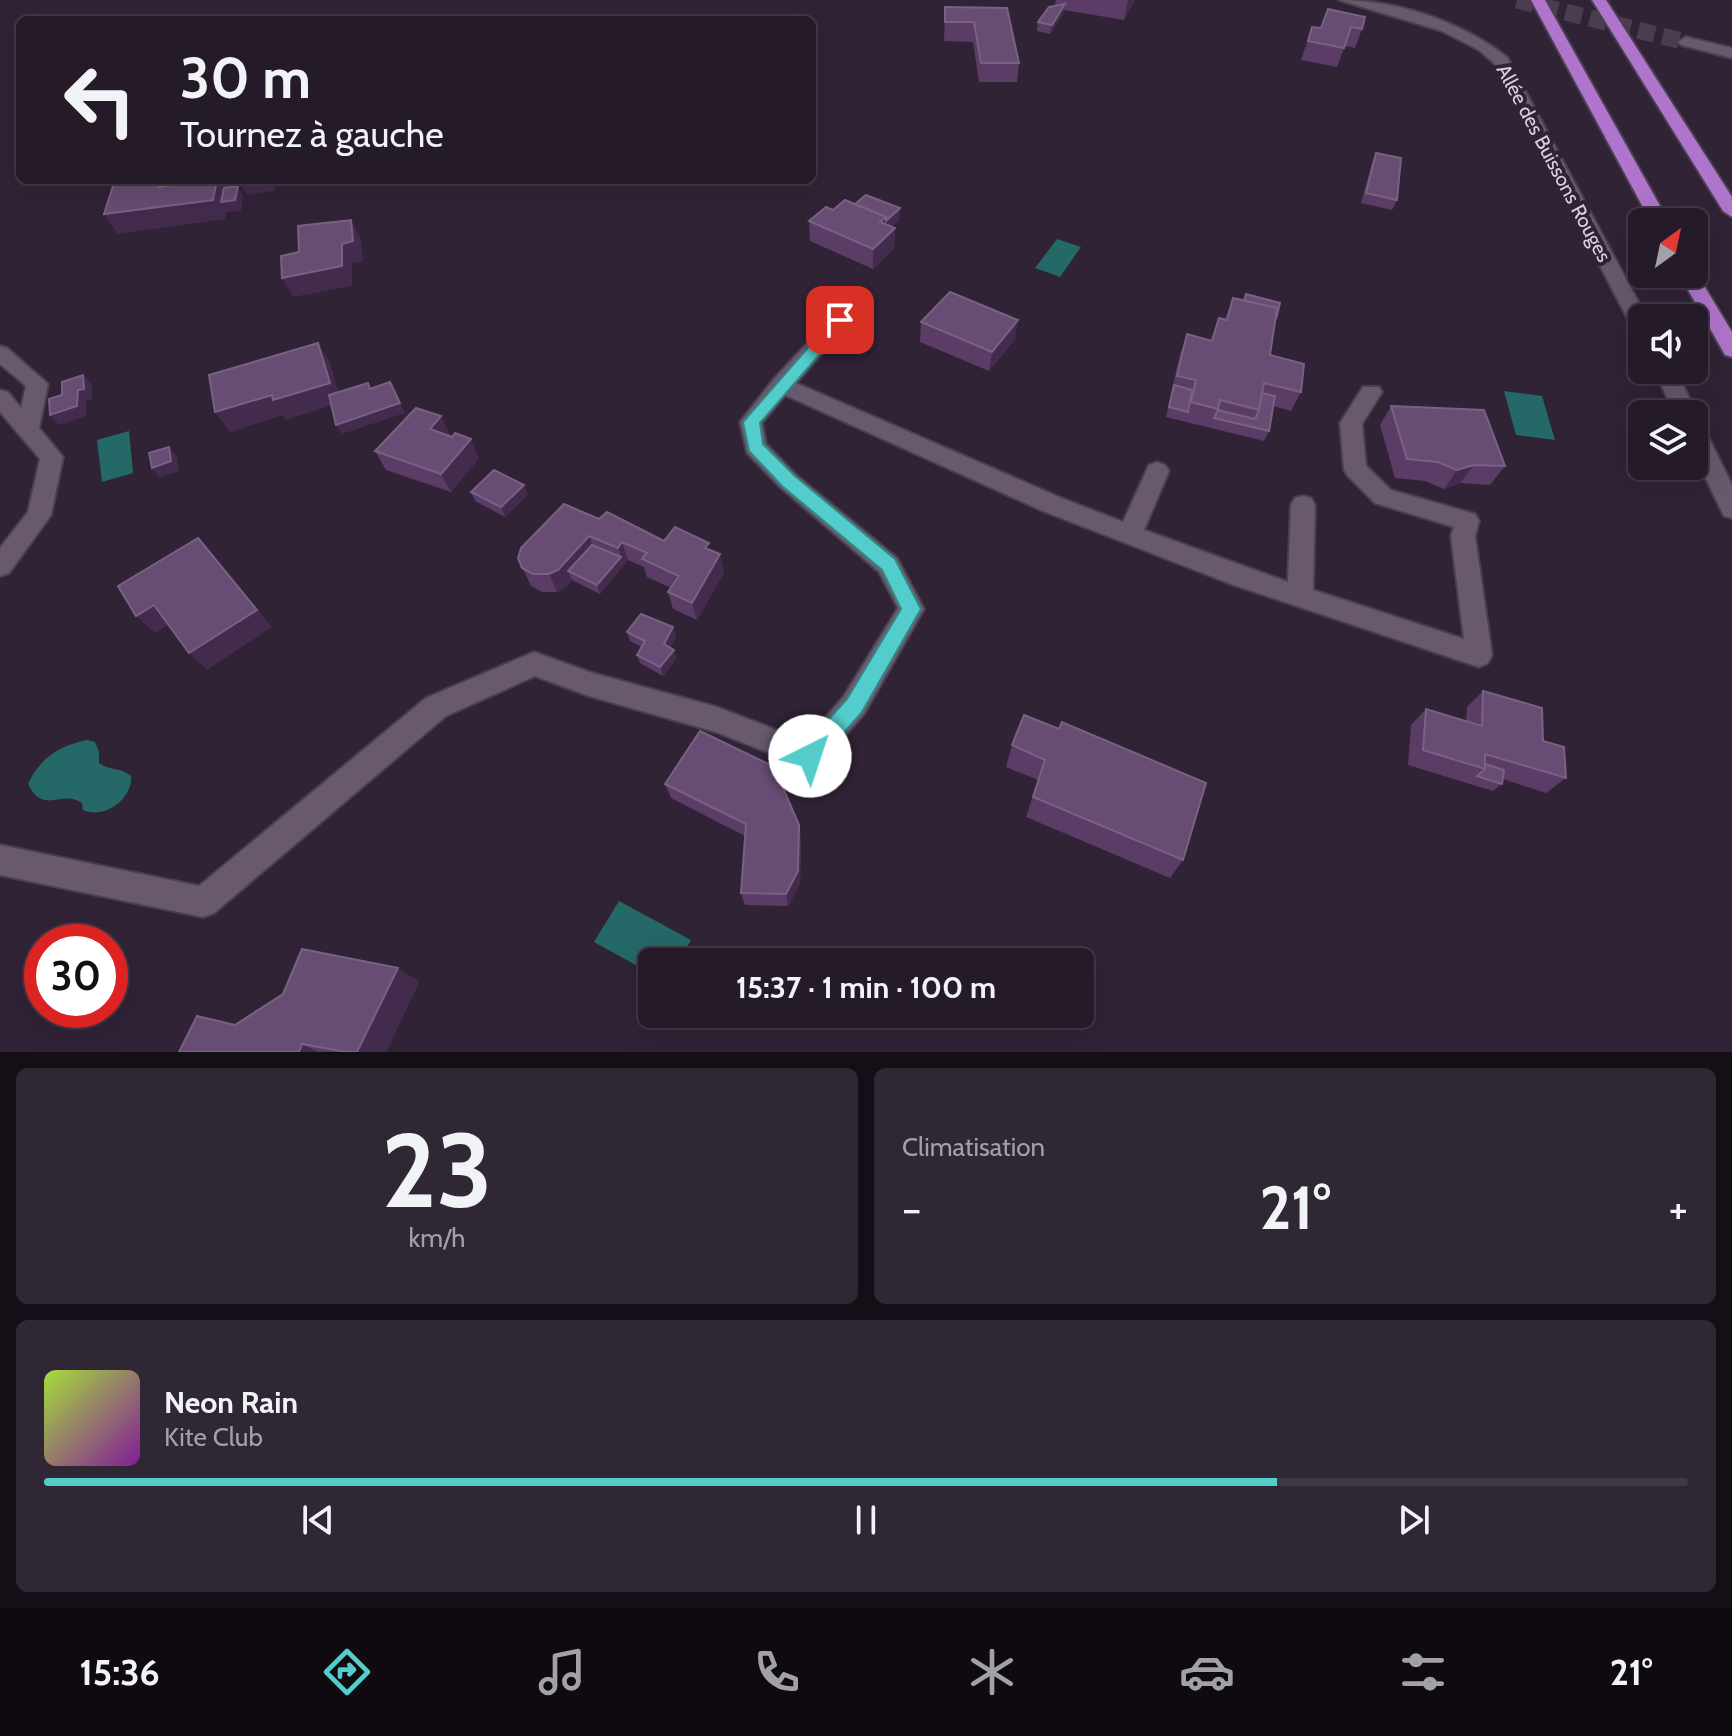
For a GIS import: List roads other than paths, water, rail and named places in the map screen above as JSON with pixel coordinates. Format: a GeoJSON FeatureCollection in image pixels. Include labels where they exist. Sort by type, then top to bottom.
{"type":"FeatureCollection","features":[{"type":"Feature","properties":{"kind":"highway"},"geometry":{"type":"LineString","coordinates":[[1521,0],[1591,100]]}},
{"type":"Feature","properties":{"kind":"highway"},"geometry":{"type":"LineString","coordinates":[[1538,0],[1652,208]]}},
{"type":"Feature","properties":{"kind":"highway"},"geometry":{"type":"LineString","coordinates":[[1599,0],[1732,211]]}},
{"type":"Feature","properties":{"kind":"highway"},"geometry":{"type":"LineString","coordinates":[[1697,288],[1732,350]]}},
{"type":"Feature","properties":{"kind":"street","name":"Allée des Buissons Rouges"},"geometry":{"type":"LineString","coordinates":[[1347,0],[1454,29],[1501,60],[1630,304]]}},
{"type":"Feature","properties":{"kind":"street"},"geometry":{"type":"LineString","coordinates":[[1686,42],[1732,53]]}},
{"type":"Feature","properties":{"kind":"street"},"geometry":{"type":"LineString","coordinates":[[0,860],[203,902],[436,707],[534,664],[589,684],[717,720],[810,756],[854,705],[911,609],[888,565],[788,481],[755,447],[751,422],[840,320]]}},
{"type":"Feature","properties":{"kind":"street"},"geometry":{"type":"LineString","coordinates":[[0,353],[37,384],[28,429]]}},
{"type":"Feature","properties":{"kind":"street"},"geometry":{"type":"LineString","coordinates":[[781,385],[1051,504],[1300,597],[1479,655],[1463,536],[1467,521],[1383,497],[1355,469],[1351,423],[1371,392]]}},
{"type":"Feature","properties":{"kind":"street"},"geometry":{"type":"LineString","coordinates":[[0,398],[52,457],[39,515],[0,566]]}},
{"type":"Feature","properties":{"kind":"street"},"geometry":{"type":"LineString","coordinates":[[1708,459],[1732,509]]}},
{"type":"Feature","properties":{"kind":"street"},"geometry":{"type":"LineString","coordinates":[[1130,534],[1157,471]]}},
{"type":"Feature","properties":{"kind":"street"},"geometry":{"type":"LineString","coordinates":[[1300,597],[1303,505]]}},
{"type":"Feature","properties":{"kind":"tunnel"},"geometry":{"type":"LineString","coordinates":[[1517,0],[1686,42]]}}]}
